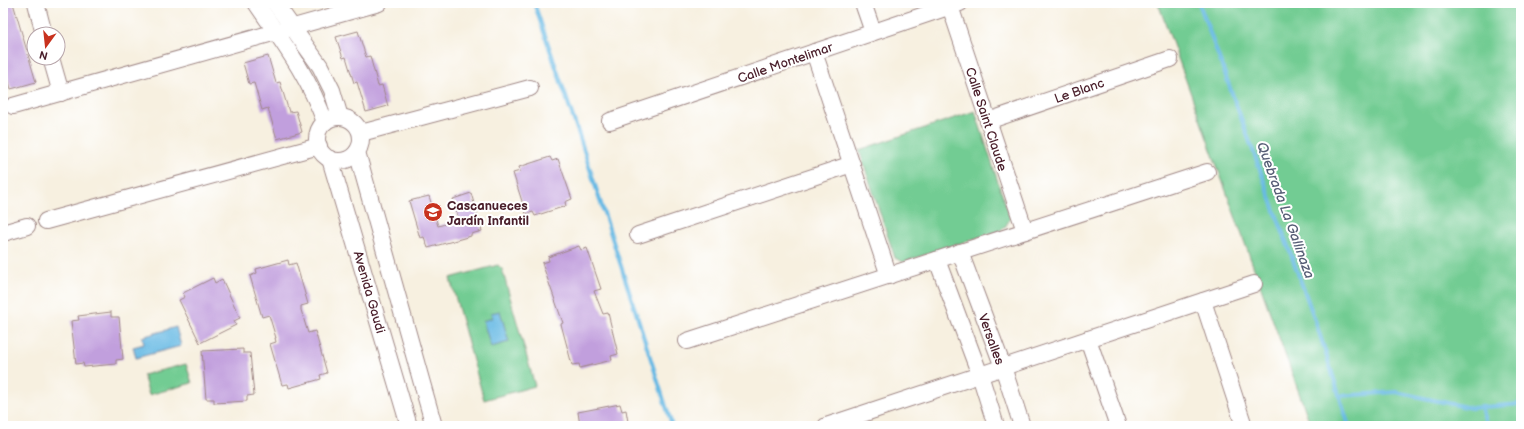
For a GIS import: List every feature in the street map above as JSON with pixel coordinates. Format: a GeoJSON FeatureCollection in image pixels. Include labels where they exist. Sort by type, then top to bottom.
{"type":"FeatureCollection","features":[{"type":"Feature","properties":{"kind":"street"},"geometry":{"type":"LineString","coordinates":[[36,3],[42,26]]}},
{"type":"Feature","properties":{"kind":"street"},"geometry":{"type":"LineString","coordinates":[[256,3],[302,70],[332,119]]}},
{"type":"Feature","properties":{"kind":"street"},"geometry":{"type":"LineString","coordinates":[[275,3],[320,66],[332,90],[332,119],[318,133],[319,146],[323,154],[330,159],[337,161],[354,155],[361,140],[361,133],[355,124],[350,120],[332,119]]}},
{"type":"Feature","properties":{"kind":"street"},"geometry":{"type":"LineString","coordinates":[[13,106],[379,3]]}},
{"type":"Feature","properties":{"kind":"street"},"geometry":{"type":"LineString","coordinates":[[863,3],[872,32]]}},
{"type":"Feature","properties":{"kind":"street","name":"Calle Montelimar"},"geometry":{"type":"LineString","coordinates":[[610,121],[955,5]]}},
{"type":"Feature","properties":{"kind":"street","name":"Calle Saint Claude"},"geometry":{"type":"LineString","coordinates":[[955,5],[988,121],[1025,231]]}},
{"type":"Feature","properties":{"kind":"street"},"geometry":{"type":"LineString","coordinates":[[814,52],[889,276]]}},
{"type":"Feature","properties":{"kind":"street","name":"Le Blanc"},"geometry":{"type":"LineString","coordinates":[[988,121],[1170,59]]}},
{"type":"Feature","properties":{"kind":"street"},"geometry":{"type":"LineString","coordinates":[[53,66],[61,93]]}},
{"type":"Feature","properties":{"kind":"street"},"geometry":{"type":"LineString","coordinates":[[361,133],[530,88]]}},
{"type":"Feature","properties":{"kind":"street"},"geometry":{"type":"LineString","coordinates":[[46,221],[319,146]]}},
{"type":"Feature","properties":{"kind":"street","name":"Avenida Gaudi"},"geometry":{"type":"LineString","coordinates":[[354,155],[372,206],[434,426]]}},
{"type":"Feature","properties":{"kind":"street","name":"Avenida Gaudi"},"geometry":{"type":"LineString","coordinates":[[330,159],[409,426]]}},
{"type":"Feature","properties":{"kind":"street"},"geometry":{"type":"LineString","coordinates":[[638,235],[852,164]]}},
{"type":"Feature","properties":{"kind":"street"},"geometry":{"type":"LineString","coordinates":[[687,341],[1207,172]]}},
{"type":"Feature","properties":{"kind":"street"},"geometry":{"type":"LineString","coordinates":[[3,233],[27,226]]}},
{"type":"Feature","properties":{"kind":"street","name":"Versalles"},"geometry":{"type":"LineString","coordinates":[[960,252],[1003,367],[1022,426]]}},
{"type":"Feature","properties":{"kind":"street","name":"Versalles"},"geometry":{"type":"LineString","coordinates":[[937,260],[980,375],[996,426]]}},
{"type":"Feature","properties":{"kind":"street"},"geometry":{"type":"LineString","coordinates":[[367,285],[392,278]]}},
{"type":"Feature","properties":{"kind":"street"},"geometry":{"type":"LineString","coordinates":[[826,426],[1254,284]]}},
{"type":"Feature","properties":{"kind":"street"},"geometry":{"type":"LineString","coordinates":[[1203,301],[1244,426]]}},
{"type":"Feature","properties":{"kind":"street"},"geometry":{"type":"LineString","coordinates":[[1088,339],[1118,426]]}},
{"type":"Feature","properties":{"kind":"street"},"geometry":{"type":"LineString","coordinates":[[388,353],[410,341]]}},
{"type":"Feature","properties":{"kind":"green space"},"geometry":{"type":"Polygon","coordinates":[[[1158,3],[1521,3],[1521,426],[1311,426],[1158,3]]]}},
{"type":"Feature","properties":{"kind":"green space"},"geometry":{"type":"Polygon","coordinates":[[[975,111],[1010,219],[1001,230],[903,262],[895,258],[859,150],[975,111]]]}},
{"type":"Feature","properties":{"kind":"green space"},"geometry":{"type":"Polygon","coordinates":[[[498,265],[502,269],[535,386],[484,400],[450,278],[498,265]]]}},
{"type":"Feature","properties":{"kind":"green space"},"geometry":{"type":"Polygon","coordinates":[[[186,364],[192,383],[149,395],[143,375],[186,364]]]}},
{"type":"Feature","properties":{"kind":"water"},"geometry":{"type":"Polygon","coordinates":[[[500,311],[509,342],[491,347],[483,321],[492,318],[491,313],[500,311]]]}},
{"type":"Feature","properties":{"kind":"water"},"geometry":{"type":"Polygon","coordinates":[[[176,327],[181,346],[136,358],[133,347],[144,344],[142,337],[176,327]]]}},
{"type":"Feature","properties":{"kind":"building"},"geometry":{"type":"Polygon","coordinates":[[[3,3],[13,3],[26,48],[26,66],[31,66],[36,82],[11,89],[3,61],[3,3]]]}},
{"type":"Feature","properties":{"kind":"building"},"geometry":{"type":"Polygon","coordinates":[[[358,31],[366,57],[370,56],[378,86],[382,85],[388,106],[366,112],[357,82],[354,83],[346,57],[343,58],[336,37],[358,31]]]}},
{"type":"Feature","properties":{"kind":"building"},"geometry":{"type":"Polygon","coordinates":[[[268,56],[276,83],[280,82],[289,112],[296,111],[302,132],[277,139],[268,108],[262,110],[254,83],[249,84],[243,63],[268,56]]]}},
{"type":"Feature","properties":{"kind":"building"},"geometry":{"type":"Polygon","coordinates":[[[550,157],[552,161],[558,159],[572,199],[565,202],[566,206],[535,216],[533,212],[526,214],[513,173],[520,171],[519,167],[550,157]]]}},
{"type":"Feature","properties":{"kind":"building"},"geometry":{"type":"Polygon","coordinates":[[[471,193],[482,231],[471,234],[471,236],[428,248],[424,237],[420,238],[409,201],[429,196],[438,226],[459,220],[453,199],[471,193]]]}},
{"type":"Feature","properties":{"kind":"building"},"geometry":{"type":"Polygon","coordinates":[[[579,246],[581,250],[587,248],[601,289],[594,291],[603,314],[608,313],[618,354],[611,356],[612,360],[580,368],[579,364],[572,365],[561,324],[563,323],[542,263],[549,261],[548,257],[579,246]]]}},
{"type":"Feature","properties":{"kind":"building"},"geometry":{"type":"Polygon","coordinates":[[[288,260],[289,265],[296,263],[308,304],[301,306],[301,310],[308,333],[315,331],[327,373],[320,375],[321,379],[289,388],[288,384],[282,385],[270,344],[276,342],[276,338],[269,315],[262,317],[250,276],[257,273],[256,269],[288,260]]]}},
{"type":"Feature","properties":{"kind":"building"},"geometry":{"type":"Polygon","coordinates":[[[213,278],[215,283],[222,279],[240,318],[234,321],[236,325],[200,343],[179,300],[185,297],[183,293],[213,278]]]}},
{"type":"Feature","properties":{"kind":"building"},"geometry":{"type":"Polygon","coordinates":[[[111,312],[111,317],[119,317],[123,359],[116,360],[116,364],[84,367],[83,363],[76,364],[71,321],[79,320],[78,316],[111,312]]]}},
{"type":"Feature","properties":{"kind":"building"},"geometry":{"type":"Polygon","coordinates":[[[243,349],[243,353],[250,353],[254,395],[247,396],[247,401],[214,403],[214,399],[206,399],[202,351],[243,349]]]}},
{"type":"Feature","properties":{"kind":"building"},"geometry":{"type":"Polygon","coordinates":[[[620,404],[622,411],[626,410],[628,422],[616,423],[617,426],[580,426],[578,412],[620,404]]]}},
{"type":"Feature","properties":{"kind":"waterway"},"geometry":{"type":"LineString","coordinates":[[534,3],[579,135],[671,422],[670,426]]}},
{"type":"Feature","properties":{"kind":"waterway","name":"Quebrada La Gallinaza"},"geometry":{"type":"LineString","coordinates":[[1199,3],[1316,323],[1349,426]]}},
{"type":"Feature","properties":{"kind":"waterway"},"geometry":{"type":"LineString","coordinates":[[1339,396],[1396,392],[1471,408],[1521,404]]}},
{"type":"Feature","properties":{"kind":"waterway"},"geometry":{"type":"LineString","coordinates":[[1481,407],[1487,426]]}},
{"type":"Feature","properties":{"kind":"place","name":"Cascanueces Jardín Infantil"},"geometry":{"type":"Point","coordinates":[433,212]}}]}
